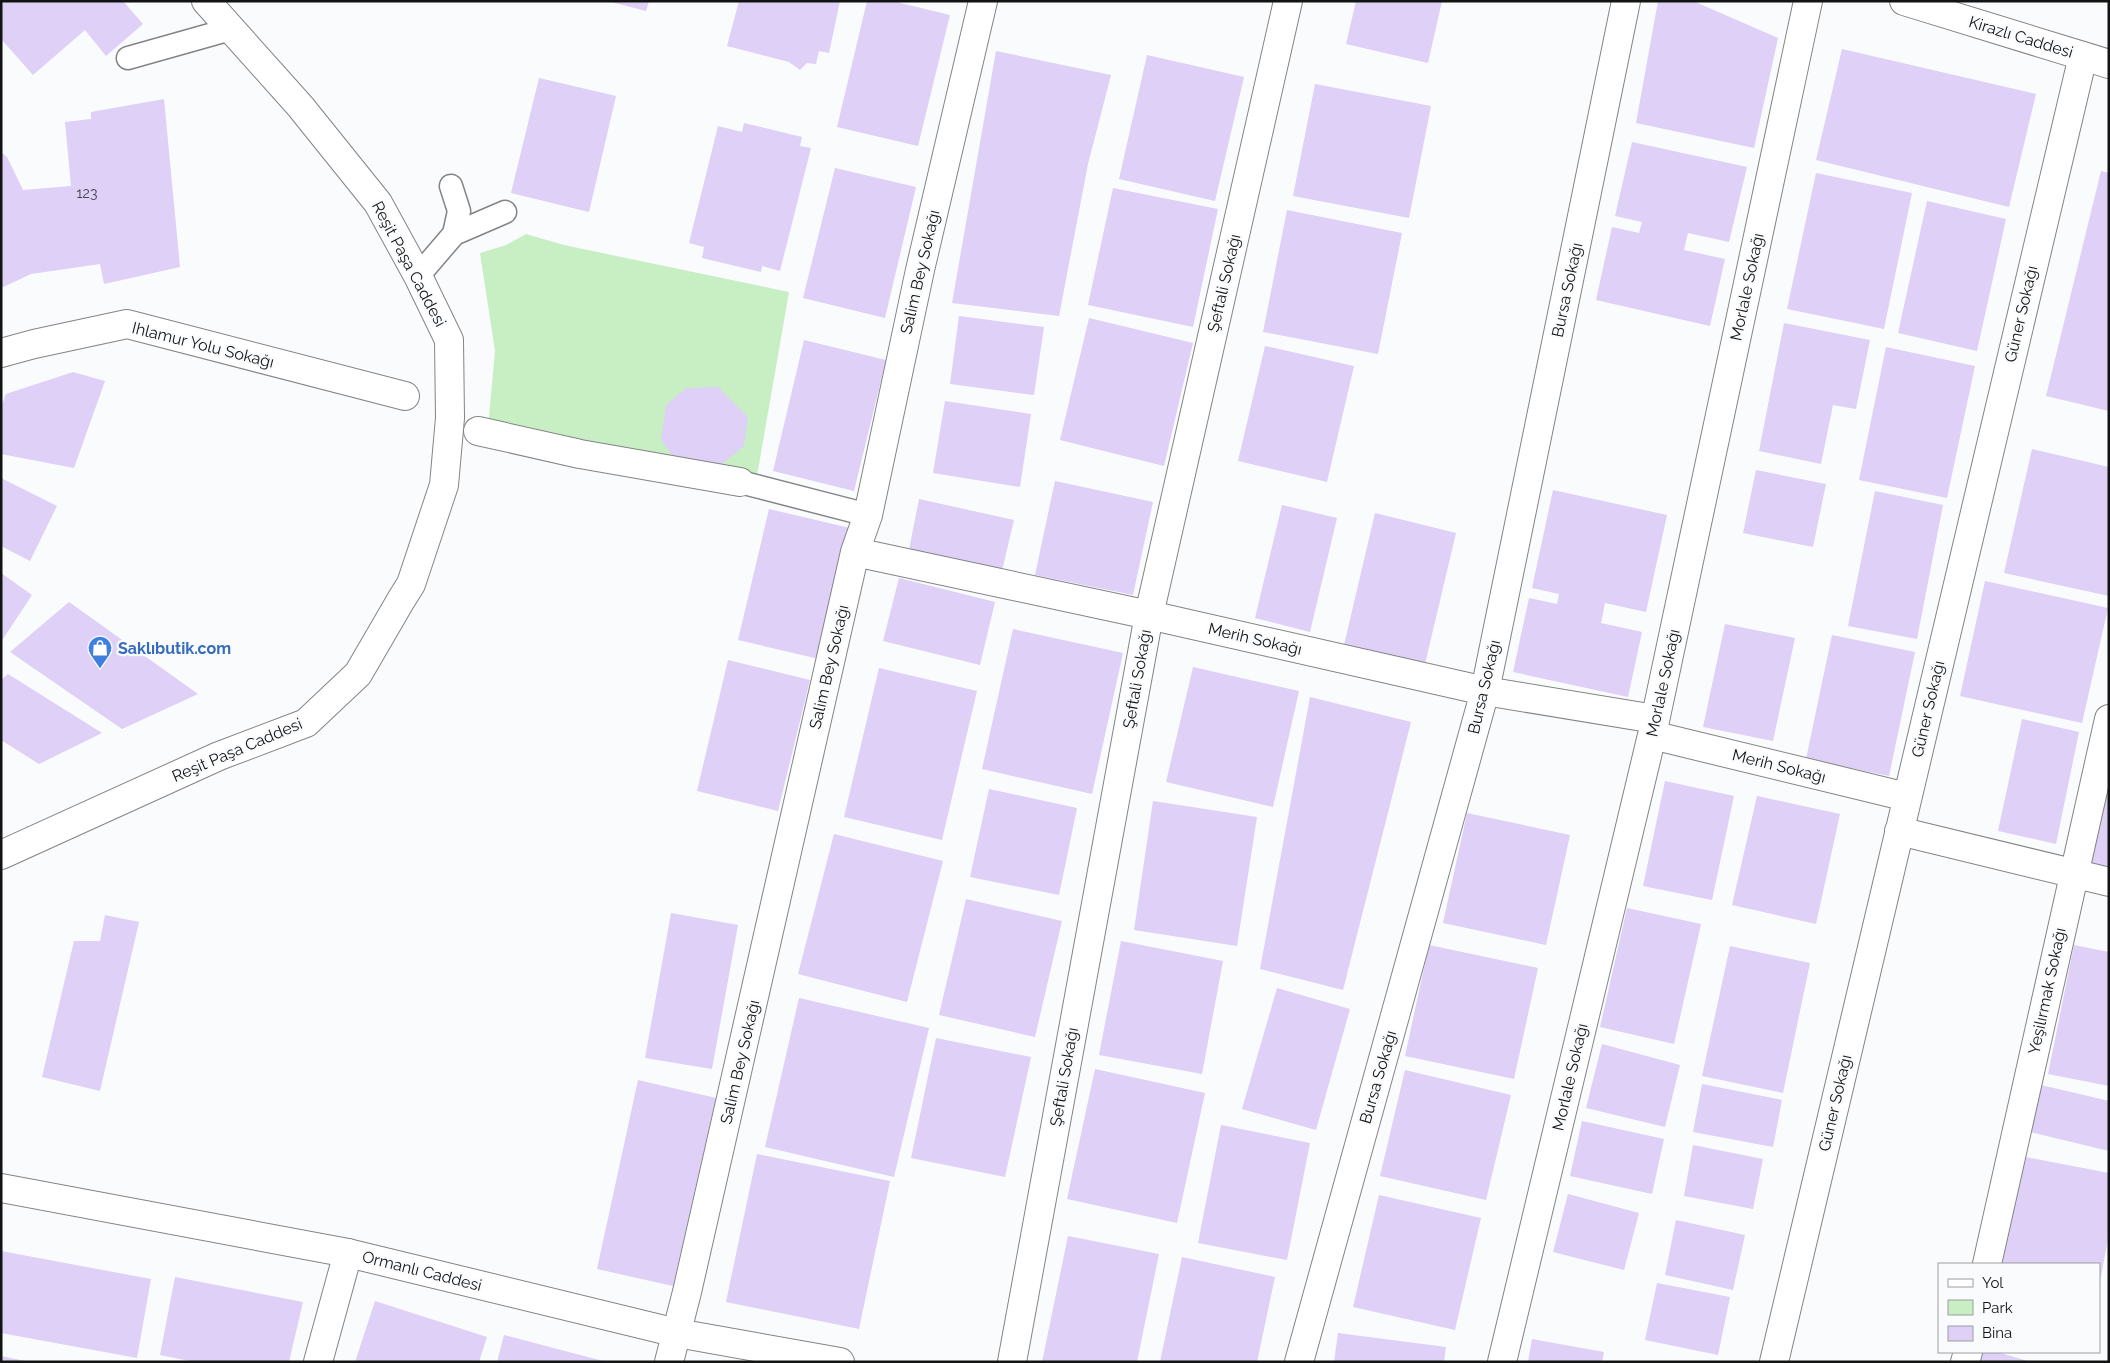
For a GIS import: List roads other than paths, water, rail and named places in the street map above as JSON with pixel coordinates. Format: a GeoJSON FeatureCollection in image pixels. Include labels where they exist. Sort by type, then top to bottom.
{"type":"FeatureCollection","features":[{"type":"Feature","properties":{"kind":"street","name":"Reşit Paşa Caddesi"},"geometry":{"type":"LineString","coordinates":[[1,855],[228,752],[306,723],[358,674],[411,584],[444,485],[450,418],[449,340],[418,276],[378,203],[300,106],[206,1]]}},
{"type":"Feature","properties":{"kind":"street","name":"Salim Bey Sokağı"},"geometry":{"type":"LineString","coordinates":[[669,1362],[855,552],[868,515],[920,270],[983,1]]}},
{"type":"Feature","properties":{"kind":"street","name":"Şeftali Sokağı"},"geometry":{"type":"LineString","coordinates":[[1012,1362],[1149,615],[1288,1]]}},
{"type":"Feature","properties":{"kind":"street","name":"Bursa Sokağı"},"geometry":{"type":"LineString","coordinates":[[1299,1362],[1485,691],[1626,1]]}},
{"type":"Feature","properties":{"kind":"street","name":"Morlale Sokağı"},"geometry":{"type":"LineString","coordinates":[[1502,1362],[1653,727],[1808,1]]}},
{"type":"Feature","properties":{"kind":"street","name":"Kirazlı Caddesi"},"geometry":{"type":"LineString","coordinates":[[1904,1],[2109,64]]}},
{"type":"Feature","properties":{"kind":"street","name":"Güner Sokağı"},"geometry":{"type":"LineString","coordinates":[[1774,1362],[2082,56]]}},
{"type":"Feature","properties":{"kind":"street","name":"Ihlamur Yolu Sokağı"},"geometry":{"type":"LineString","coordinates":[[1,353],[127,324],[404,396]]}},
{"type":"Feature","properties":{"kind":"street"},"geometry":{"type":"LineString","coordinates":[[478,431],[580,454],[740,482]]}},
{"type":"Feature","properties":{"kind":"street","name":"Merih Sokağı"},"geometry":{"type":"LineString","coordinates":[[855,552],[1653,727],[1907,797]]}},
{"type":"Feature","properties":{"kind":"street","name":"Yeşilırmak Sokağı"},"geometry":{"type":"LineString","coordinates":[[1987,1263],[2109,719]]}},
{"type":"Feature","properties":{"kind":"street"},"geometry":{"type":"LineString","coordinates":[[1899,831],[2109,882]]}},
{"type":"Feature","properties":{"kind":"street","name":"Ormanlı Caddesi"},"geometry":{"type":"LineString","coordinates":[[1,1188],[348,1252],[677,1333],[840,1362]]}},
{"type":"Feature","properties":{"kind":"street"},"geometry":{"type":"LineString","coordinates":[[318,1362],[348,1252]]}},
{"type":"Feature","properties":{"kind":"lane"},"geometry":{"type":"LineString","coordinates":[[128,58],[232,29]]}},
{"type":"Feature","properties":{"kind":"lane"},"geometry":{"type":"LineString","coordinates":[[451,186],[459,211],[454,234]]}},
{"type":"Feature","properties":{"kind":"lane"},"geometry":{"type":"LineString","coordinates":[[418,276],[454,234],[505,212]]}},
{"type":"Feature","properties":{"kind":"lane"},"geometry":{"type":"LineString","coordinates":[[740,482],[868,515]]}},
{"type":"Feature","properties":{"kind":"place","name":"Saklıbutik.com"},"geometry":{"type":"Point","coordinates":[100,669]}}]}
